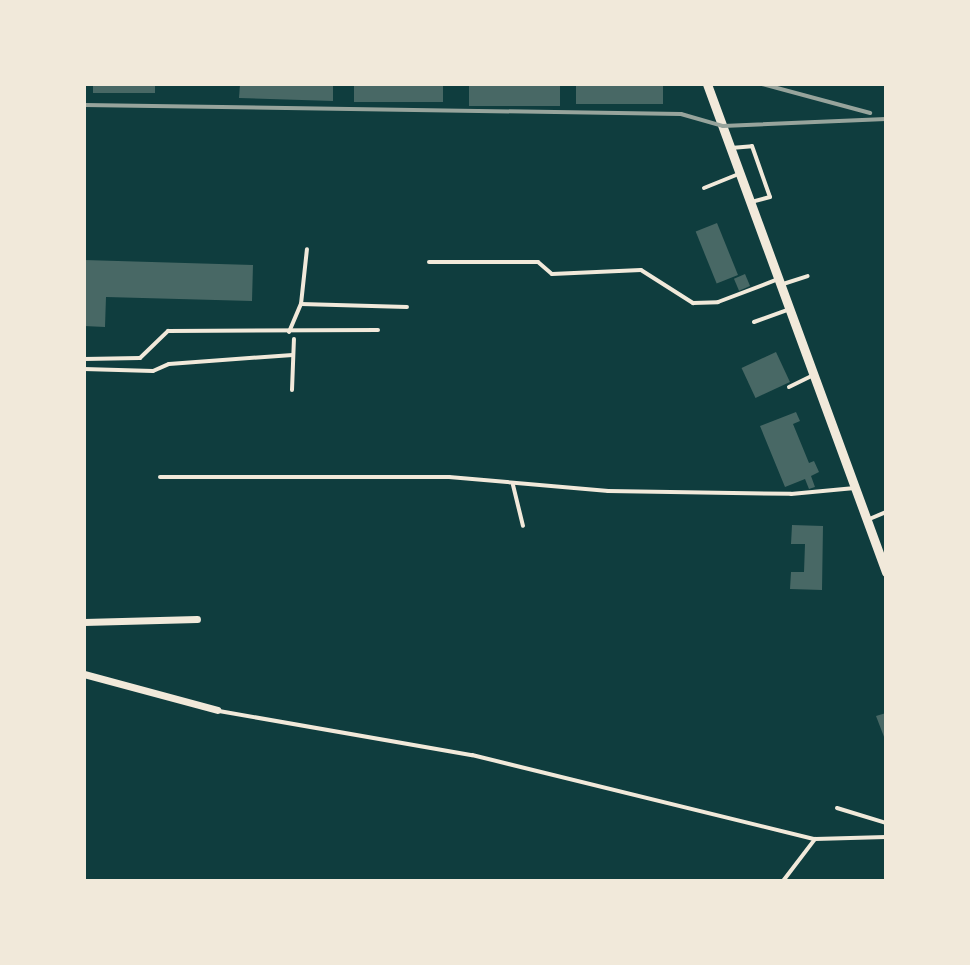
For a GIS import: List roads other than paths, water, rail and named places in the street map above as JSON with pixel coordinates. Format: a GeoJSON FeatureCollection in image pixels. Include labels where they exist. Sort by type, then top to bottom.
{"type":"FeatureCollection","features":[{"type":"Feature","properties":{"kind":"street"},"geometry":{"type":"LineString","coordinates":[[707,84],[777,283],[886,572]]}},
{"type":"Feature","properties":{"kind":"street"},"geometry":{"type":"LineString","coordinates":[[84,622],[197,619]]}},
{"type":"Feature","properties":{"kind":"street"},"geometry":{"type":"LineString","coordinates":[[84,674],[217,710]]}},
{"type":"Feature","properties":{"kind":"lane"},"geometry":{"type":"LineString","coordinates":[[730,148],[752,146],[770,197],[748,203]]}},
{"type":"Feature","properties":{"kind":"lane"},"geometry":{"type":"LineString","coordinates":[[704,188],[739,174]]}},
{"type":"Feature","properties":{"kind":"lane"},"geometry":{"type":"LineString","coordinates":[[289,332],[301,304],[307,249]]}},
{"type":"Feature","properties":{"kind":"lane"},"geometry":{"type":"LineString","coordinates":[[429,262],[538,262],[552,274],[641,270],[693,303],[718,302],[808,276]]}},
{"type":"Feature","properties":{"kind":"lane"},"geometry":{"type":"LineString","coordinates":[[301,304],[407,307]]}},
{"type":"Feature","properties":{"kind":"lane"},"geometry":{"type":"LineString","coordinates":[[754,322],[787,310]]}},
{"type":"Feature","properties":{"kind":"lane"},"geometry":{"type":"LineString","coordinates":[[84,359],[140,358],[168,331],[378,330]]}},
{"type":"Feature","properties":{"kind":"lane"},"geometry":{"type":"LineString","coordinates":[[292,390],[294,339]]}},
{"type":"Feature","properties":{"kind":"lane"},"geometry":{"type":"LineString","coordinates":[[84,369],[153,371],[169,364],[293,355]]}},
{"type":"Feature","properties":{"kind":"lane"},"geometry":{"type":"LineString","coordinates":[[789,387],[812,376]]}},
{"type":"Feature","properties":{"kind":"lane"},"geometry":{"type":"LineString","coordinates":[[160,477],[449,477],[513,485],[777,494],[855,488]]}},
{"type":"Feature","properties":{"kind":"lane"},"geometry":{"type":"LineString","coordinates":[[513,485],[523,526]]}},
{"type":"Feature","properties":{"kind":"lane"},"geometry":{"type":"LineString","coordinates":[[867,520],[886,512]]}},
{"type":"Feature","properties":{"kind":"lane"},"geometry":{"type":"LineString","coordinates":[[217,710],[472,755],[815,839],[886,837]]}},
{"type":"Feature","properties":{"kind":"lane"},"geometry":{"type":"LineString","coordinates":[[837,808],[886,823]]}},
{"type":"Feature","properties":{"kind":"lane"},"geometry":{"type":"LineString","coordinates":[[783,881],[815,839]]}},
{"type":"Feature","properties":{"kind":"railway"},"geometry":{"type":"LineString","coordinates":[[762,84],[870,113]]}},
{"type":"Feature","properties":{"kind":"railway"},"geometry":{"type":"LineString","coordinates":[[84,105],[681,114],[723,126],[886,119]]}}]}
